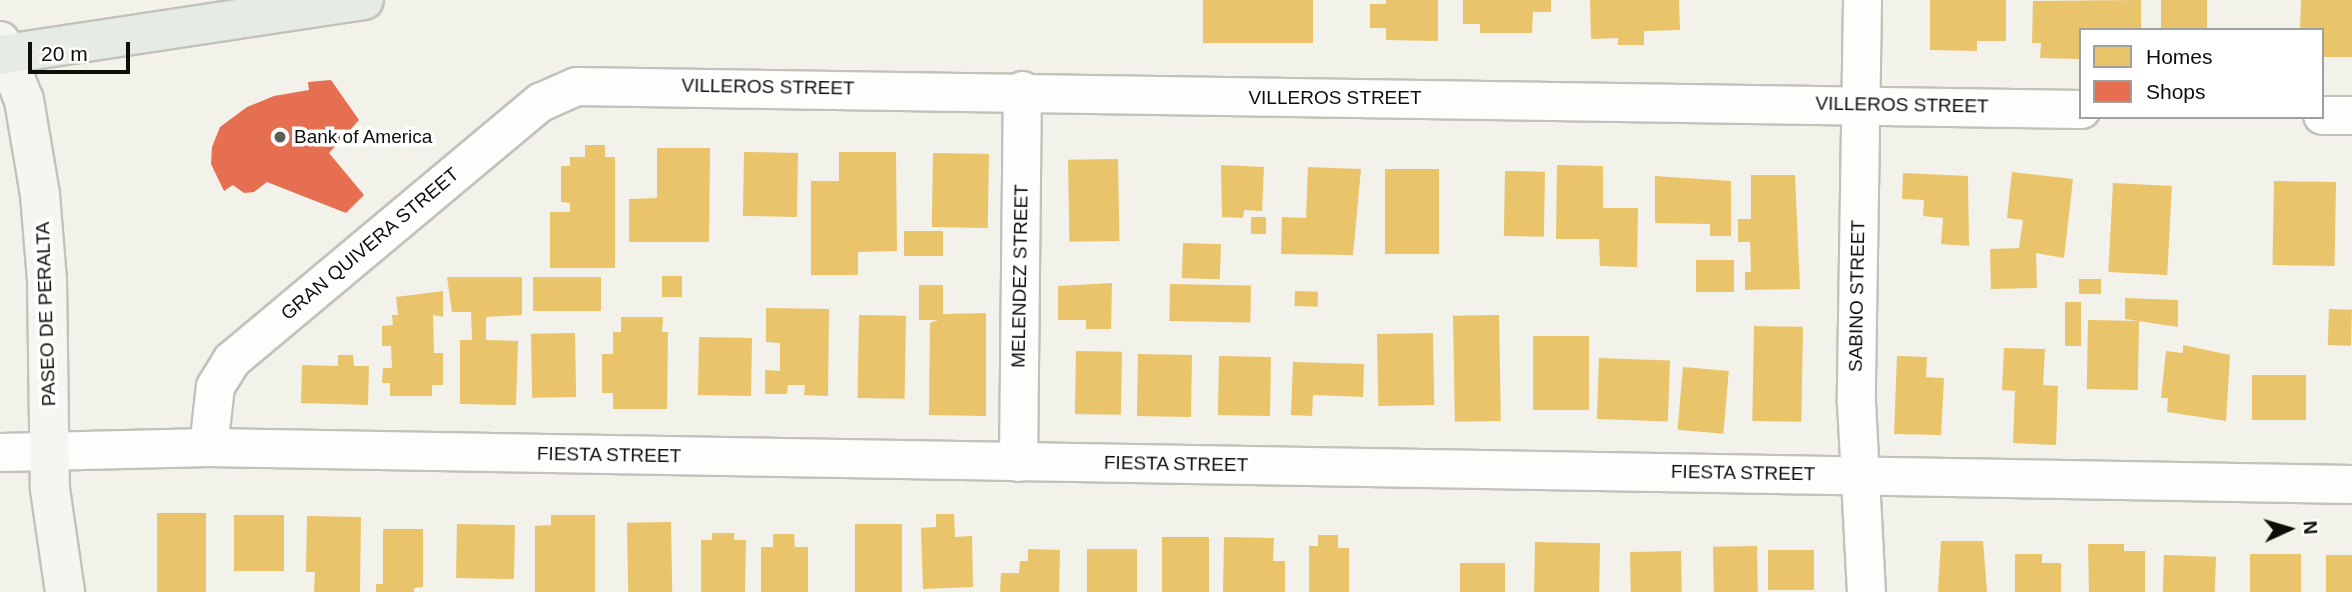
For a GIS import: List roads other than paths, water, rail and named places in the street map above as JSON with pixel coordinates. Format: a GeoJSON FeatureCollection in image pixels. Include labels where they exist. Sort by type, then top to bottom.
{"type":"FeatureCollection","features":[{"type":"Feature","properties":{"kind":"highway"},"geometry":{"type":"LineString","coordinates":[[2,50],[364,0]]}},
{"type":"Feature","properties":{"kind":"main road","name":"PASEO DE PERALTA"},"geometry":{"type":"LineString","coordinates":[[2,50],[24,100],[40,195],[47,281],[53,529],[65,592]]}},
{"type":"Feature","properties":{"kind":"street","name":"SABINO STREET"},"geometry":{"type":"LineString","coordinates":[[1862,0],[1858,475],[1866,592]]}},
{"type":"Feature","properties":{"kind":"street","name":"VILLEROS STREET"},"geometry":{"type":"LineString","coordinates":[[589,85],[1022,90],[1197,97],[1860,103],[2079,109]]}},
{"type":"Feature","properties":{"kind":"street","name":"GRAN QUIVERA STREET"},"geometry":{"type":"LineString","coordinates":[[208,447],[215,386],[232,360],[540,102],[562,89],[589,85]]}},
{"type":"Feature","properties":{"kind":"street","name":"MELENDEZ STREET"},"geometry":{"type":"LineString","coordinates":[[1018,462],[1022,90]]}},
{"type":"Feature","properties":{"kind":"street"},"geometry":{"type":"LineString","coordinates":[[2324,115],[2352,115]]}},
{"type":"Feature","properties":{"kind":"street","name":"FIESTA STREET"},"geometry":{"type":"LineString","coordinates":[[0,452],[208,447],[2352,484]]}},
{"type":"Feature","properties":{"kind":"place","name":"Bank of America"},"geometry":{"type":"Point","coordinates":[280,137]}}]}
